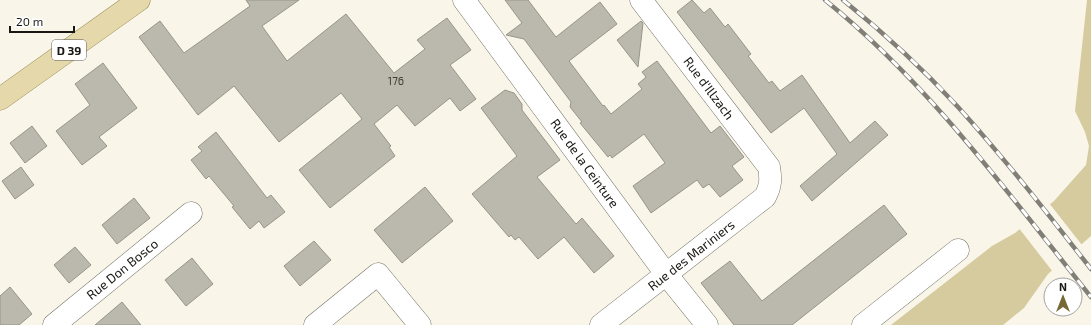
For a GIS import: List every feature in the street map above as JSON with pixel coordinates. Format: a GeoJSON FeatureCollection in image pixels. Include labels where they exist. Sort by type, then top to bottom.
{"type":"FeatureCollection","features":[{"type":"Feature","properties":{"kind":"main road","name":"D 39"},"geometry":{"type":"LineString","coordinates":[[0,99],[139,0]]}},
{"type":"Feature","properties":{"kind":"street","name":"Rue de la Ceinture"},"geometry":{"type":"LineString","coordinates":[[464,0],[666,274],[707,325]]}},
{"type":"Feature","properties":{"kind":"street","name":"Rue d'Illzach"},"geometry":{"type":"LineString","coordinates":[[641,0],[769,167],[771,179]]}},
{"type":"Feature","properties":{"kind":"street","name":"Rue des Mariniers"},"geometry":{"type":"LineString","coordinates":[[601,325],[765,197],[770,188],[771,179]]}},
{"type":"Feature","properties":{"kind":"street","name":"Rue Don Bosco"},"geometry":{"type":"LineString","coordinates":[[54,325],[191,213]]}},
{"type":"Feature","properties":{"kind":"street"},"geometry":{"type":"LineString","coordinates":[[863,325],[958,250]]}},
{"type":"Feature","properties":{"kind":"street"},"geometry":{"type":"LineString","coordinates":[[315,325],[378,274],[420,325]]}},
{"type":"Feature","properties":{"kind":"shaded area"},"geometry":{"type":"Polygon","coordinates":[[[1087,0],[1091,0],[1091,236],[1046,277],[1043,277],[1043,281],[1024,308],[1003,325],[891,325],[992,246],[1015,233],[1054,201],[1086,165],[1089,146],[1085,132],[1075,111],[1087,0]]]}},
{"type":"Feature","properties":{"kind":"pier"},"geometry":{"type":"Polygon","coordinates":[[[1049,203],[1082,245],[1053,272],[1018,227],[1049,203]]]}},
{"type":"Feature","properties":{"kind":"building"},"geometry":{"type":"Polygon","coordinates":[[[246,0],[299,0],[262,26],[287,61],[346,14],[394,73],[425,49],[417,40],[447,18],[471,50],[450,65],[476,99],[460,111],[450,98],[415,126],[397,105],[374,124],[391,146],[389,147],[395,156],[330,208],[299,170],[362,119],[341,93],[279,142],[234,86],[198,115],[139,37],[160,21],[184,53],[250,6],[246,0]]]}},
{"type":"Feature","properties":{"kind":"building"},"geometry":{"type":"Polygon","coordinates":[[[505,0],[528,0],[556,37],[600,2],[617,24],[569,61],[603,106],[604,105],[611,114],[642,89],[638,84],[646,77],[642,72],[657,61],[711,133],[720,126],[744,157],[732,166],[743,180],[720,197],[709,184],[703,188],[697,180],[651,213],[633,186],[665,163],[644,134],[612,158],[610,155],[608,157],[580,123],[582,122],[570,107],[571,102],[524,39],[506,35],[522,23],[505,0]]]}},
{"type":"Feature","properties":{"kind":"building"},"geometry":{"type":"Polygon","coordinates":[[[692,0],[704,13],[710,8],[725,27],[728,24],[751,54],[748,56],[769,83],[772,81],[780,91],[802,75],[850,143],[875,121],[888,135],[812,201],[800,186],[837,154],[804,108],[771,133],[677,12],[692,0]]]}},
{"type":"Feature","properties":{"kind":"building"},"geometry":{"type":"Polygon","coordinates":[[[641,21],[643,23],[638,67],[617,40],[641,21]]]}},
{"type":"Feature","properties":{"kind":"building"},"geometry":{"type":"Polygon","coordinates":[[[103,63],[137,108],[99,137],[107,146],[82,165],[56,131],[90,105],[75,84],[103,63]]]}},
{"type":"Feature","properties":{"kind":"building"},"geometry":{"type":"Polygon","coordinates":[[[505,90],[514,93],[522,104],[522,110],[560,160],[537,177],[576,224],[582,218],[614,256],[594,273],[564,237],[538,259],[519,237],[515,240],[511,235],[509,237],[472,194],[517,156],[481,108],[505,90]]]}},
{"type":"Feature","properties":{"kind":"building"},"geometry":{"type":"Polygon","coordinates":[[[32,126],[47,146],[25,163],[10,143],[32,126]]]}},
{"type":"Feature","properties":{"kind":"building"},"geometry":{"type":"Polygon","coordinates":[[[216,132],[267,198],[271,195],[285,212],[264,228],[259,221],[250,229],[232,207],[234,206],[209,176],[206,179],[191,160],[202,151],[198,147],[216,132]]]}},
{"type":"Feature","properties":{"kind":"building"},"geometry":{"type":"Polygon","coordinates":[[[21,167],[34,185],[15,199],[2,181],[21,167]]]}},
{"type":"Feature","properties":{"kind":"building"},"geometry":{"type":"Polygon","coordinates":[[[425,187],[453,221],[402,263],[374,230],[425,187]]]}},
{"type":"Feature","properties":{"kind":"building"},"geometry":{"type":"Polygon","coordinates":[[[134,198],[150,218],[117,244],[102,225],[134,198]]]}},
{"type":"Feature","properties":{"kind":"building"},"geometry":{"type":"Polygon","coordinates":[[[884,205],[907,234],[792,325],[734,325],[701,283],[730,261],[762,301],[884,205]]]}},
{"type":"Feature","properties":{"kind":"building"},"geometry":{"type":"Polygon","coordinates":[[[314,241],[331,260],[300,286],[284,266],[314,241]]]}},
{"type":"Feature","properties":{"kind":"building"},"geometry":{"type":"Polygon","coordinates":[[[75,247],[91,265],[69,283],[54,265],[75,247]]]}},
{"type":"Feature","properties":{"kind":"building"},"geometry":{"type":"Polygon","coordinates":[[[192,258],[213,284],[186,306],[165,280],[192,258]]]}},
{"type":"Feature","properties":{"kind":"building"},"geometry":{"type":"Polygon","coordinates":[[[10,287],[32,314],[19,325],[0,325],[0,296],[10,287]]]}},
{"type":"Feature","properties":{"kind":"building"},"geometry":{"type":"Polygon","coordinates":[[[122,302],[141,325],[95,325],[122,302]]]}},
{"type":"Feature","properties":{"kind":"railway"},"geometry":{"type":"LineString","coordinates":[[825,0],[899,67],[933,103],[998,179],[1091,297]]}},
{"type":"Feature","properties":{"kind":"railway"},"geometry":{"type":"LineString","coordinates":[[843,0],[903,52],[958,107],[1042,207],[1091,269]]}}]}
